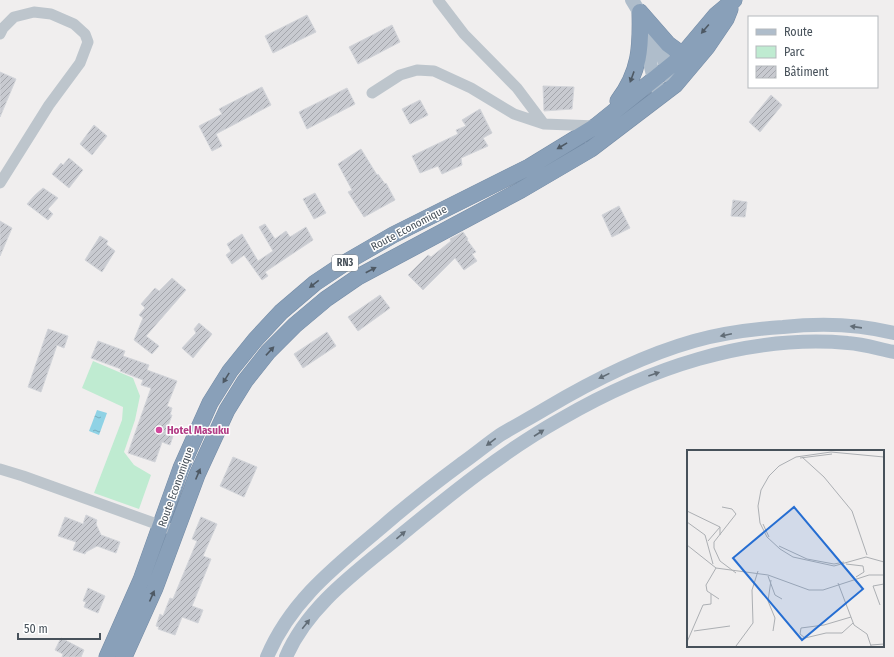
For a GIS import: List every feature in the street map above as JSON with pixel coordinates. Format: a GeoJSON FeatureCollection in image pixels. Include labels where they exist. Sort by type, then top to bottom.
{"type":"FeatureCollection","features":[{"type":"Feature","properties":{"kind":"highway","name":"Route Economique"},"geometry":{"type":"LineString","coordinates":[[124,657],[155,588],[181,468],[210,403],[230,371],[255,340],[281,312],[315,283],[348,261],[393,235],[529,167],[598,124],[668,69],[683,55],[716,15],[733,1]]}},
{"type":"Feature","properties":{"kind":"highway","name":"Route Economique"},"geometry":{"type":"LineString","coordinates":[[107,657],[141,580],[197,475],[227,410],[245,381],[268,352],[289,330],[326,299],[358,276],[521,190],[591,149],[674,85],[715,36],[726,19],[733,1]]}},
{"type":"Feature","properties":{"kind":"highway"},"geometry":{"type":"LineString","coordinates":[[636,6],[668,44],[683,55]]}},
{"type":"Feature","properties":{"kind":"highway"},"geometry":{"type":"LineString","coordinates":[[598,124],[619,100],[630,84],[638,61],[641,40],[636,6]]}},
{"type":"Feature","properties":{"kind":"highway"},"geometry":{"type":"LineString","coordinates":[[512,175],[521,190]]}},
{"type":"Feature","properties":{"kind":"main road"},"geometry":{"type":"LineString","coordinates":[[636,6],[655,38],[674,85]]}},
{"type":"Feature","properties":{"kind":"main road"},"geometry":{"type":"LineString","coordinates":[[636,6],[654,79],[661,96]]}},
{"type":"Feature","properties":{"kind":"main road"},"geometry":{"type":"LineString","coordinates":[[269,653],[294,610],[306,595],[342,561],[406,506],[499,436],[579,389],[626,366],[662,352],[695,341],[750,330],[804,325],[846,325],[894,333]]}},
{"type":"Feature","properties":{"kind":"main road"},"geometry":{"type":"LineString","coordinates":[[286,657],[302,629],[324,602],[344,582],[420,519],[488,466],[531,437],[561,418],[634,381],[707,355],[754,346],[822,341],[850,343],[894,352]]}},
{"type":"Feature","properties":{"kind":"street"},"geometry":{"type":"LineString","coordinates":[[438,0],[464,34],[517,88],[544,124]]}},
{"type":"Feature","properties":{"kind":"street"},"geometry":{"type":"LineString","coordinates":[[0,34],[3,28],[14,17],[34,12],[51,14],[74,24],[84,34],[88,42],[80,63],[49,105],[0,183]]}},
{"type":"Feature","properties":{"kind":"street"},"geometry":{"type":"LineString","coordinates":[[372,93],[400,75],[417,70],[434,71],[471,88],[514,114],[544,124],[598,124]]}},
{"type":"Feature","properties":{"kind":"street"},"geometry":{"type":"LineString","coordinates":[[0,469],[168,529]]}},
{"type":"Feature","properties":{"kind":"green space"},"geometry":{"type":"Polygon","coordinates":[[[93,361],[133,378],[140,396],[135,420],[124,452],[134,465],[151,475],[139,509],[94,493],[122,420],[123,407],[82,388],[93,361]]]}},
{"type":"Feature","properties":{"kind":"water"},"geometry":{"type":"Polygon","coordinates":[[[97,410],[107,413],[99,435],[89,431],[97,410]]]}},
{"type":"Feature","properties":{"kind":"building"},"geometry":{"type":"Polygon","coordinates":[[[307,15],[316,32],[273,53],[265,36],[307,15]]]}},
{"type":"Feature","properties":{"kind":"building"},"geometry":{"type":"Polygon","coordinates":[[[392,25],[400,42],[358,64],[349,47],[392,25]]]}},
{"type":"Feature","properties":{"kind":"building"},"geometry":{"type":"Polygon","coordinates":[[[0,72],[16,79],[0,117],[0,72]]]}},
{"type":"Feature","properties":{"kind":"building"},"geometry":{"type":"Polygon","coordinates":[[[543,86],[574,87],[572,109],[544,111],[543,86]]]}},
{"type":"Feature","properties":{"kind":"building"},"geometry":{"type":"Polygon","coordinates":[[[262,87],[271,105],[216,134],[222,146],[212,151],[199,126],[222,114],[219,109],[262,87]]]}},
{"type":"Feature","properties":{"kind":"building"},"geometry":{"type":"Polygon","coordinates":[[[347,88],[355,104],[307,129],[299,112],[347,88]]]}},
{"type":"Feature","properties":{"kind":"building"},"geometry":{"type":"Polygon","coordinates":[[[771,95],[782,105],[760,132],[749,122],[771,95]]]}},
{"type":"Feature","properties":{"kind":"building"},"geometry":{"type":"Polygon","coordinates":[[[420,100],[428,115],[410,124],[402,109],[420,100]]]}},
{"type":"Feature","properties":{"kind":"building"},"geometry":{"type":"Polygon","coordinates":[[[480,109],[492,133],[483,138],[488,146],[461,158],[462,165],[442,174],[438,166],[420,173],[412,156],[458,134],[456,130],[466,126],[462,120],[480,109]]]}},
{"type":"Feature","properties":{"kind":"building"},"geometry":{"type":"Polygon","coordinates":[[[94,125],[107,136],[92,155],[80,144],[94,125]]]}},
{"type":"Feature","properties":{"kind":"building"},"geometry":{"type":"Polygon","coordinates":[[[361,149],[377,175],[378,174],[385,184],[386,183],[395,200],[364,217],[348,192],[352,190],[338,164],[361,149]]]}},
{"type":"Feature","properties":{"kind":"building"},"geometry":{"type":"Polygon","coordinates":[[[69,158],[83,170],[69,188],[52,174],[61,163],[63,165],[69,158]]]}},
{"type":"Feature","properties":{"kind":"building"},"geometry":{"type":"Polygon","coordinates":[[[43,188],[58,198],[48,209],[53,214],[48,220],[27,204],[43,188]]]}},
{"type":"Feature","properties":{"kind":"building"},"geometry":{"type":"Polygon","coordinates":[[[315,193],[326,213],[314,219],[303,199],[315,193]]]}},
{"type":"Feature","properties":{"kind":"building"},"geometry":{"type":"Polygon","coordinates":[[[733,200],[747,202],[745,217],[731,216],[733,200]]]}},
{"type":"Feature","properties":{"kind":"building"},"geometry":{"type":"Polygon","coordinates":[[[619,206],[630,228],[612,237],[602,215],[619,206]]]}},
{"type":"Feature","properties":{"kind":"building"},"geometry":{"type":"Polygon","coordinates":[[[0,221],[12,228],[0,256],[0,221]]]}},
{"type":"Feature","properties":{"kind":"building"},"geometry":{"type":"Polygon","coordinates":[[[265,224],[275,239],[286,231],[290,237],[306,227],[313,240],[265,272],[268,276],[262,280],[244,255],[232,264],[226,255],[231,251],[227,244],[242,234],[258,261],[273,251],[259,227],[265,224]]]}},
{"type":"Feature","properties":{"kind":"building"},"geometry":{"type":"Polygon","coordinates":[[[463,232],[476,252],[472,254],[477,261],[464,270],[455,258],[423,290],[408,275],[428,255],[431,257],[451,241],[450,239],[463,232]]]}},
{"type":"Feature","properties":{"kind":"building"},"geometry":{"type":"Polygon","coordinates":[[[100,236],[108,241],[106,244],[115,251],[102,272],[85,260],[100,236]]]}},
{"type":"Feature","properties":{"kind":"building"},"geometry":{"type":"Polygon","coordinates":[[[172,278],[186,290],[146,336],[159,346],[152,354],[134,340],[143,318],[139,315],[145,308],[141,304],[155,288],[159,291],[172,278]]]}},
{"type":"Feature","properties":{"kind":"building"},"geometry":{"type":"Polygon","coordinates":[[[380,295],[390,308],[358,331],[348,317],[380,295]]]}},
{"type":"Feature","properties":{"kind":"building"},"geometry":{"type":"Polygon","coordinates":[[[199,323],[212,334],[193,358],[182,348],[196,333],[194,329],[199,323]]]}},
{"type":"Feature","properties":{"kind":"building"},"geometry":{"type":"Polygon","coordinates":[[[48,329],[68,336],[64,348],[57,345],[41,392],[28,387],[48,329]]]}},
{"type":"Feature","properties":{"kind":"building"},"geometry":{"type":"Polygon","coordinates":[[[327,332],[336,346],[303,368],[294,354],[327,332]]]}},
{"type":"Feature","properties":{"kind":"building"},"geometry":{"type":"Polygon","coordinates":[[[98,341],[125,351],[123,356],[149,365],[147,370],[177,381],[167,406],[172,408],[170,415],[172,415],[165,434],[173,436],[170,445],[162,442],[155,462],[128,453],[151,388],[141,385],[143,380],[120,371],[121,369],[91,358],[98,341]]]}},
{"type":"Feature","properties":{"kind":"building"},"geometry":{"type":"Polygon","coordinates":[[[233,457],[257,467],[244,497],[220,486],[233,457]]]}},
{"type":"Feature","properties":{"kind":"building"},"geometry":{"type":"Polygon","coordinates":[[[86,515],[97,520],[96,524],[101,535],[120,542],[116,553],[97,546],[85,554],[73,550],[76,542],[58,536],[65,517],[83,524],[86,515]]]}},
{"type":"Feature","properties":{"kind":"building"},"geometry":{"type":"Polygon","coordinates":[[[201,517],[217,524],[203,556],[211,559],[192,606],[203,610],[198,623],[182,617],[175,635],[158,629],[159,627],[156,626],[160,614],[163,616],[170,598],[173,599],[197,541],[192,539],[201,517]]]}},
{"type":"Feature","properties":{"kind":"building"},"geometry":{"type":"Polygon","coordinates":[[[88,588],[105,596],[98,613],[84,607],[86,602],[83,601],[88,588]]]}},
{"type":"Feature","properties":{"kind":"building"},"geometry":{"type":"Polygon","coordinates":[[[61,638],[84,650],[81,657],[62,657],[63,654],[55,650],[61,638]]]}},
{"type":"Feature","properties":{"kind":"place","name":"Hotel Masuku"},"geometry":{"type":"Point","coordinates":[159,430]}}]}
